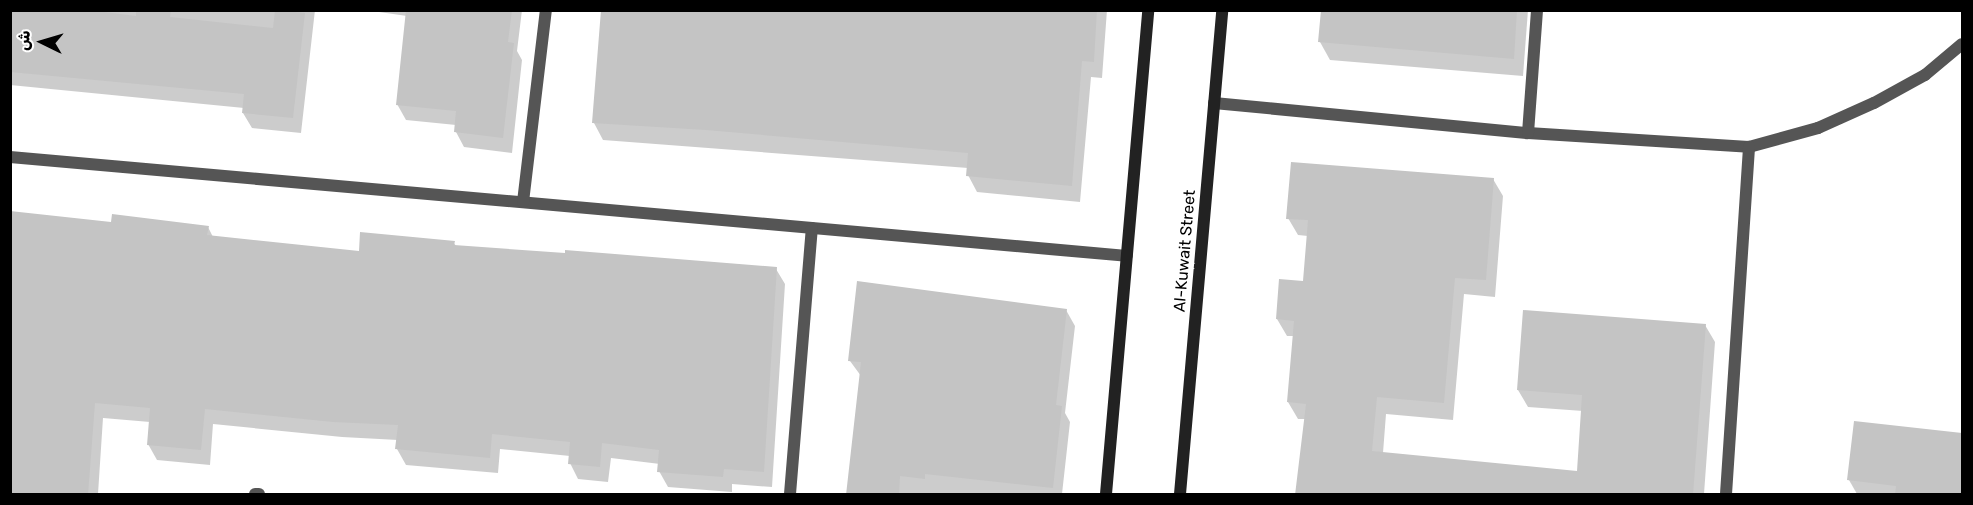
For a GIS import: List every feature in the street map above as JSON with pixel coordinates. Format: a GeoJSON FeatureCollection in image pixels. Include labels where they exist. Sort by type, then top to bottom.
{"type":"FeatureCollection","features":[{"type":"Feature","properties":{"kind":"main road"},"geometry":{"type":"LineString","coordinates":[[1106,495],[1148,10]]}},
{"type":"Feature","properties":{"kind":"main road","name":"Al-Kuwait Street"},"geometry":{"type":"LineString","coordinates":[[1180,495],[1222,10]]}},
{"type":"Feature","properties":{"kind":"street"},"geometry":{"type":"LineString","coordinates":[[523,202],[546,10]]}},
{"type":"Feature","properties":{"kind":"street"},"geometry":{"type":"LineString","coordinates":[[1528,133],[1537,10]]}},
{"type":"Feature","properties":{"kind":"street"},"geometry":{"type":"LineString","coordinates":[[1214,103],[1528,133],[1749,147],[1818,128],[1874,103],[1925,75],[1962,44]]}},
{"type":"Feature","properties":{"kind":"street"},"geometry":{"type":"LineString","coordinates":[[1726,495],[1749,147]]}},
{"type":"Feature","properties":{"kind":"street"},"geometry":{"type":"LineString","coordinates":[[10,157],[1126,256]]}},
{"type":"Feature","properties":{"kind":"street"},"geometry":{"type":"LineString","coordinates":[[790,495],[812,228]]}},
{"type":"Feature","properties":{"kind":"building"},"geometry":{"type":"Polygon","coordinates":[[[10,10],[89,10],[136,16],[136,10],[171,10],[170,17],[273,28],[275,10],[305,13],[293,118],[242,113],[244,94],[10,72],[10,10]]]}},
{"type":"Feature","properties":{"kind":"building"},"geometry":{"type":"Polygon","coordinates":[[[406,10],[512,10],[508,42],[514,43],[503,138],[454,132],[456,111],[396,105],[406,10]]]}},
{"type":"Feature","properties":{"kind":"building"},"geometry":{"type":"Polygon","coordinates":[[[601,10],[1097,10],[1094,62],[1082,61],[1072,186],[966,176],[968,153],[706,130],[592,123],[601,10]]]}},
{"type":"Feature","properties":{"kind":"building"},"geometry":{"type":"Polygon","coordinates":[[[1321,10],[1517,10],[1514,59],[1318,42],[1321,10]]]}},
{"type":"Feature","properties":{"kind":"building"},"geometry":{"type":"Polygon","coordinates":[[[1291,162],[1494,178],[1486,280],[1455,278],[1444,403],[1377,397],[1372,451],[1577,471],[1582,395],[1517,390],[1523,310],[1706,324],[1693,495],[1295,495],[1306,404],[1287,402],[1294,321],[1276,319],[1279,279],[1303,281],[1308,220],[1286,219],[1291,162]]]}},
{"type":"Feature","properties":{"kind":"building"},"geometry":{"type":"Polygon","coordinates":[[[10,211],[111,222],[112,214],[209,226],[207,235],[359,251],[360,232],[455,241],[454,245],[565,253],[565,250],[777,267],[764,472],[724,469],[723,477],[657,472],[659,450],[602,443],[600,467],[568,464],[570,442],[492,434],[490,458],[395,449],[398,425],[333,422],[205,409],[201,450],[147,445],[150,408],[95,403],[88,495],[10,495],[10,211]]]}},
{"type":"Feature","properties":{"kind":"building"},"geometry":{"type":"Polygon","coordinates":[[[857,281],[1067,309],[1056,405],[1062,406],[1053,488],[925,474],[925,479],[900,476],[899,495],[846,495],[861,362],[848,361],[857,281]]]}},
{"type":"Feature","properties":{"kind":"building"},"geometry":{"type":"Polygon","coordinates":[[[1854,421],[1962,433],[1962,495],[1895,495],[1896,486],[1847,480],[1854,421]]]}}]}
